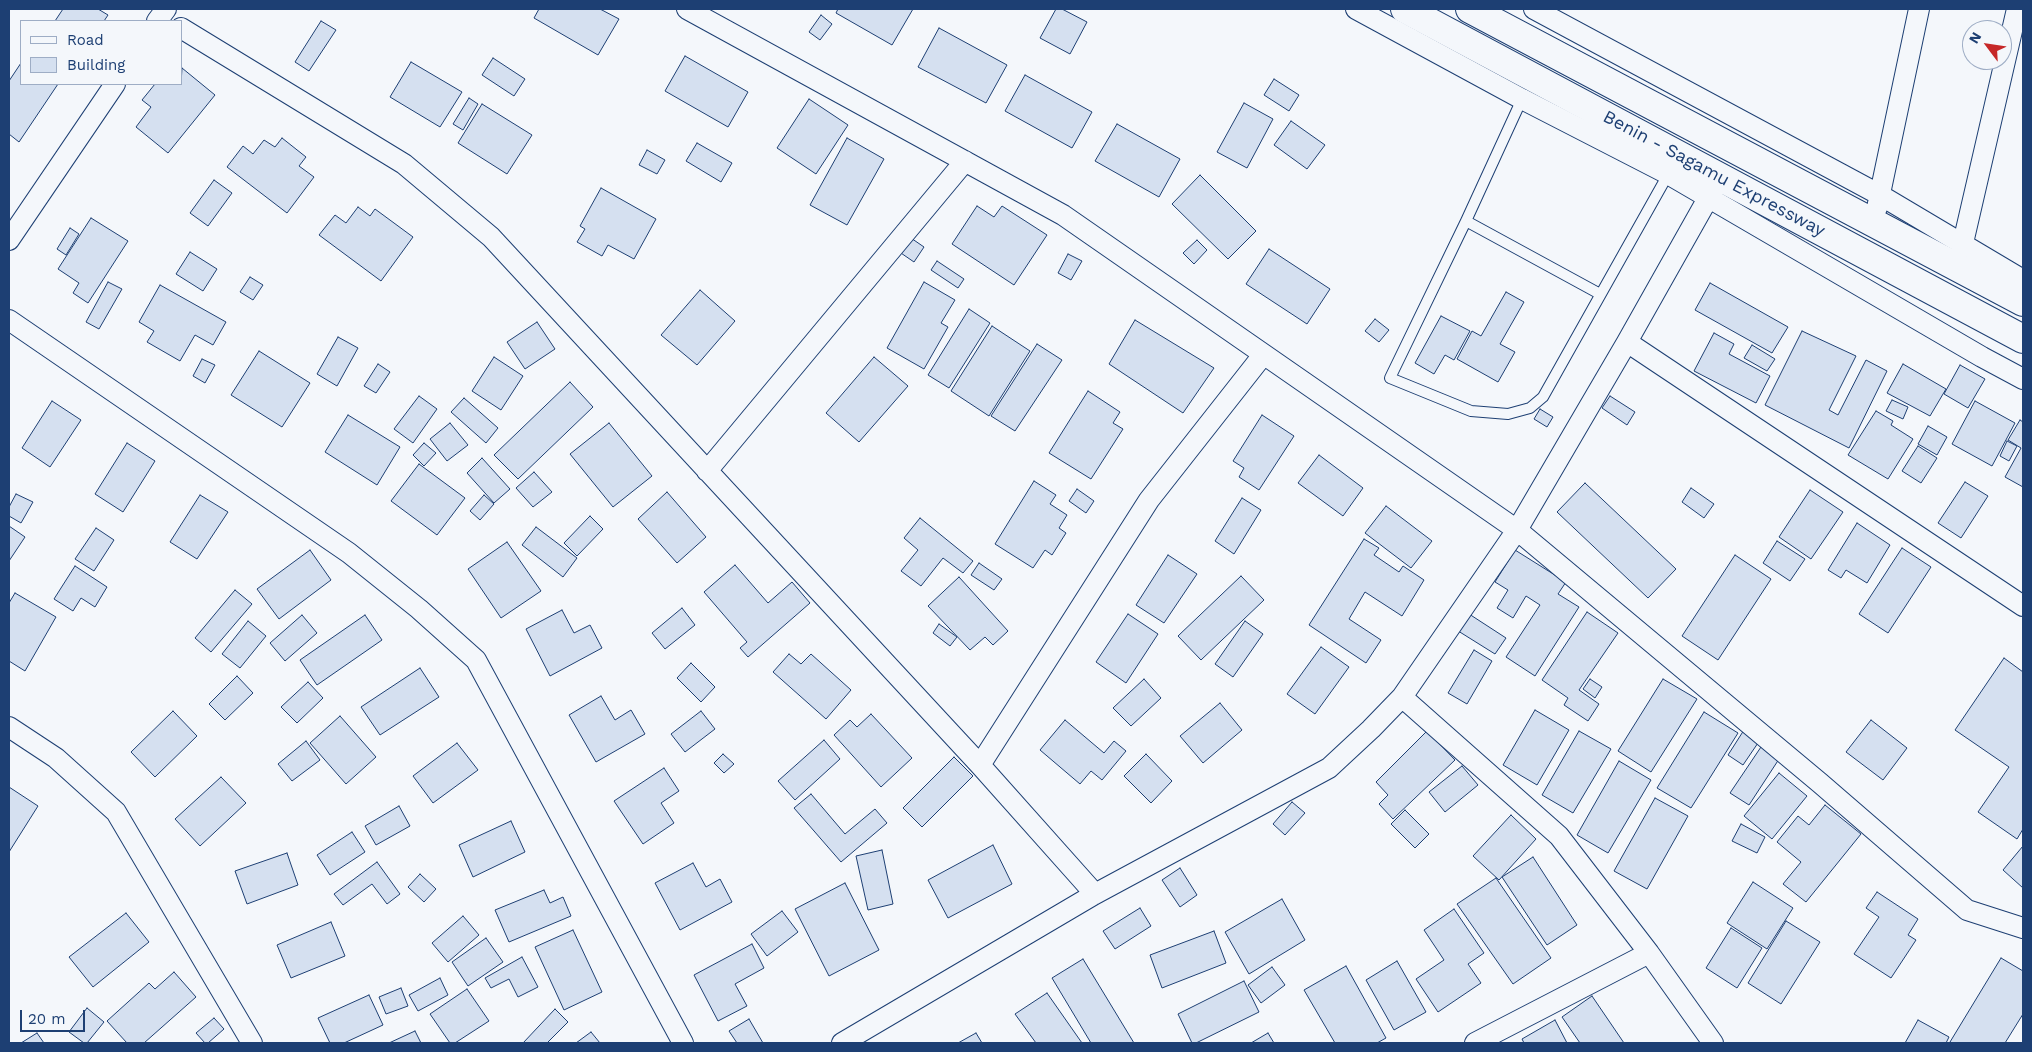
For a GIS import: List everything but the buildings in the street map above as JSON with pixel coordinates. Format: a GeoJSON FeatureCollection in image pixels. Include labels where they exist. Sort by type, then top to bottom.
{"type":"FeatureCollection","features":[{"type":"Feature","properties":{"kind":"highway","name":"Benin - Sagamu Expressway"},"geometry":{"type":"LineString","coordinates":[[1405,9],[1715,187],[2023,339]]}},
{"type":"Feature","properties":{"kind":"highway"},"geometry":{"type":"LineString","coordinates":[[1470,9],[1874,223],[1960,255],[2023,302]]}},
{"type":"Feature","properties":{"kind":"street"},"geometry":{"type":"LineString","coordinates":[[687,9],[1063,215],[1516,530],[1813,777],[1967,910],[2023,928]]}},
{"type":"Feature","properties":{"kind":"street"},"geometry":{"type":"LineString","coordinates":[[1356,9],[1522,99],[1673,164]]}},
{"type":"Feature","properties":{"kind":"street"},"geometry":{"type":"LineString","coordinates":[[1534,9],[1880,195],[1960,255],[2023,280]]}},
{"type":"Feature","properties":{"kind":"street"},"geometry":{"type":"LineString","coordinates":[[1874,223],[1919,9]]}},
{"type":"Feature","properties":{"kind":"street"},"geometry":{"type":"LineString","coordinates":[[1960,255],[2018,9]]}},
{"type":"Feature","properties":{"kind":"street"},"geometry":{"type":"LineString","coordinates":[[182,29],[404,164],[491,237],[980,764],[1095,894]]}},
{"type":"Feature","properties":{"kind":"street"},"geometry":{"type":"LineString","coordinates":[[9,240],[114,85]]}},
{"type":"Feature","properties":{"kind":"street"},"geometry":{"type":"LineString","coordinates":[[707,471],[965,161]]}},
{"type":"Feature","properties":{"kind":"street"},"geometry":{"type":"LineString","coordinates":[[842,1043],[1095,894],[1329,768],[1402,697],[1516,530],[1627,342],[1715,187],[1982,357],[2023,379]]}},
{"type":"Feature","properties":{"kind":"street"},"geometry":{"type":"LineString","coordinates":[[9,320],[349,553],[419,609],[476,660],[683,1043]]}},
{"type":"Feature","properties":{"kind":"street"},"geometry":{"type":"LineString","coordinates":[[1627,342],[2023,606]]}},
{"type":"Feature","properties":{"kind":"street"},"geometry":{"type":"LineString","coordinates":[[980,764],[1148,500],[1263,354]]}},
{"type":"Feature","properties":{"kind":"street"},"geometry":{"type":"LineString","coordinates":[[1402,697],[1559,836],[1649,953],[1712,1043]]}},
{"type":"Feature","properties":{"kind":"street"},"geometry":{"type":"LineString","coordinates":[[9,727],[56,758],[116,812],[252,1043]]}},
{"type":"Feature","properties":{"kind":"street"},"geometry":{"type":"LineString","coordinates":[[1475,1043],[1649,953]]}},
{"type":"Feature","properties":{"kind":"lane"},"geometry":{"type":"LineString","coordinates":[[1522,99],[1466,221],[1390,378],[1471,411],[1508,414],[1530,408],[1542,397],[1673,164]]}},
{"type":"Feature","properties":{"kind":"lane"},"geometry":{"type":"LineString","coordinates":[[1466,221],[1600,294]]}}]}
